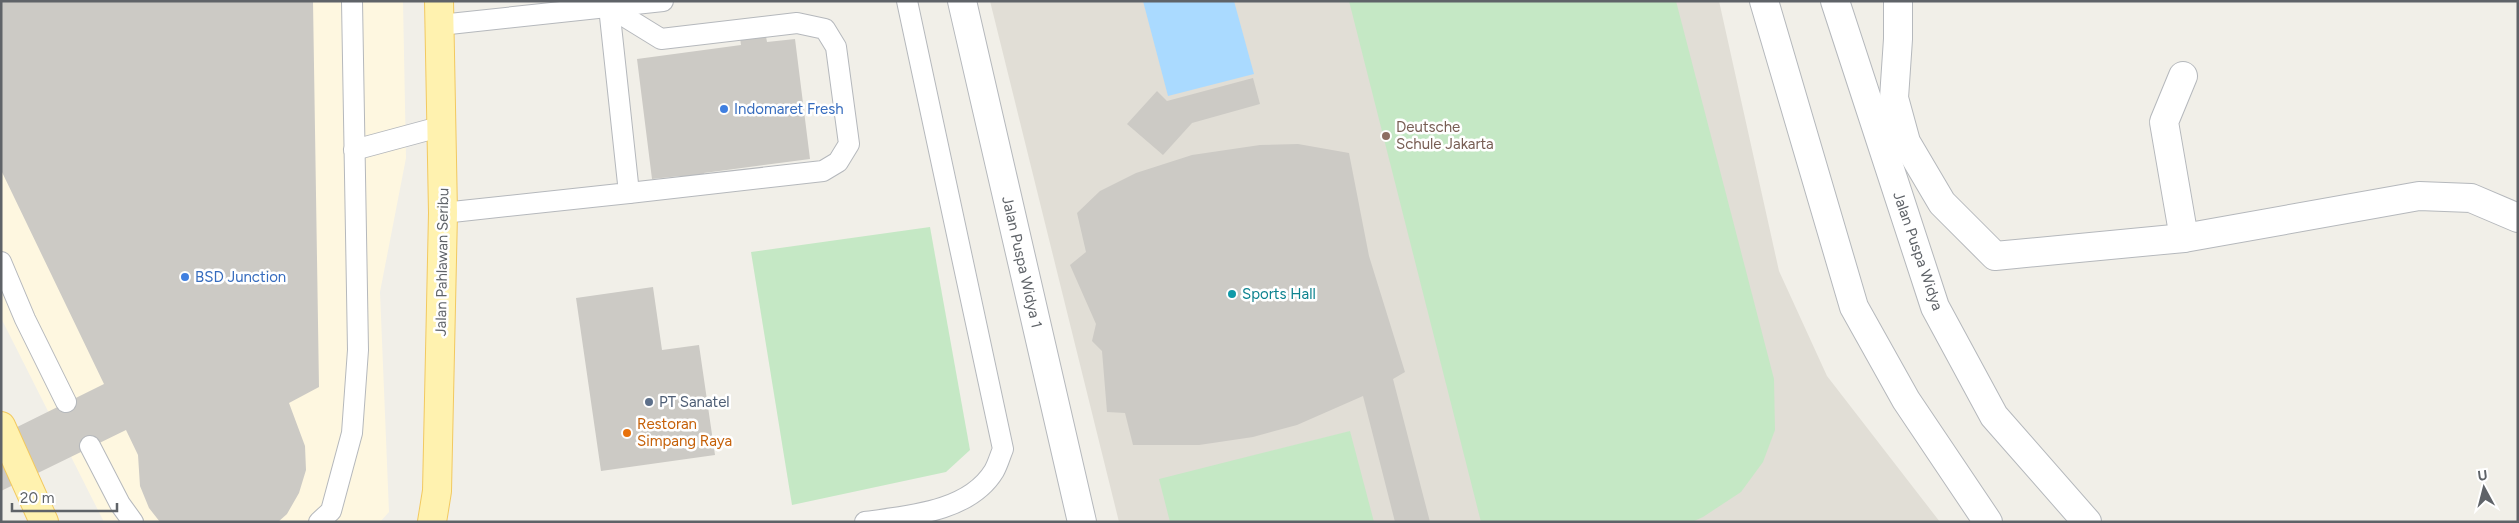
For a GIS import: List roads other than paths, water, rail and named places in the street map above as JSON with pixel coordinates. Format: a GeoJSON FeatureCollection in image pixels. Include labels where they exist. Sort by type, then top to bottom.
{"type":"FeatureCollection","features":[{"type":"Feature","properties":{"kind":"main road","name":"Jalan Pahlawan Seribu"},"geometry":{"type":"LineString","coordinates":[[432,522],[437,492],[443,214],[440,13]]}},
{"type":"Feature","properties":{"kind":"main road"},"geometry":{"type":"LineString","coordinates":[[1,426],[44,519]]}},
{"type":"Feature","properties":{"kind":"main road"},"geometry":{"type":"LineString","coordinates":[[417,522],[437,492]]}},
{"type":"Feature","properties":{"kind":"street","name":"Jalan Puspa Widya 1"},"geometry":{"type":"LineString","coordinates":[[962,1],[1082,522]]}},
{"type":"Feature","properties":{"kind":"street"},"geometry":{"type":"LineString","coordinates":[[1764,1],[1854,307],[1906,400],[1988,522]]}},
{"type":"Feature","properties":{"kind":"street","name":"Jalan Puspa Widya"},"geometry":{"type":"LineString","coordinates":[[1835,1],[1935,307],[1994,416],[2086,522]]}},
{"type":"Feature","properties":{"kind":"street"},"geometry":{"type":"LineString","coordinates":[[1898,1],[1898,39],[1894,98],[1906,142],[1942,203],[1994,256],[2184,238],[2419,196],[2471,198],[2518,218]]}},
{"type":"Feature","properties":{"kind":"street"},"geometry":{"type":"LineString","coordinates":[[2183,76],[2164,122],[2184,238]]}},
{"type":"Feature","properties":{"kind":"lane"},"geometry":{"type":"LineString","coordinates":[[319,522],[331,511],[352,433],[358,350],[352,1]]}},
{"type":"Feature","properties":{"kind":"lane"},"geometry":{"type":"LineString","coordinates":[[440,13],[609,7],[662,1]]}},
{"type":"Feature","properties":{"kind":"lane"},"geometry":{"type":"LineString","coordinates":[[866,522],[928,512],[954,503],[975,490],[994,471],[1003,449],[907,1]]}},
{"type":"Feature","properties":{"kind":"lane"},"geometry":{"type":"LineString","coordinates":[[443,214],[823,171],[838,162],[849,144],[836,47],[825,28],[797,23],[661,39],[609,7]]}},
{"type":"Feature","properties":{"kind":"lane"},"geometry":{"type":"LineString","coordinates":[[609,7],[629,193]]}},
{"type":"Feature","properties":{"kind":"lane"},"geometry":{"type":"LineString","coordinates":[[354,150],[443,126]]}},
{"type":"Feature","properties":{"kind":"lane"},"geometry":{"type":"LineString","coordinates":[[1,262],[66,402]]}},
{"type":"Feature","properties":{"kind":"lane"},"geometry":{"type":"LineString","coordinates":[[90,446],[120,504],[133,522]]}},
{"type":"Feature","properties":{"kind":"water"},"geometry":{"type":"Polygon","coordinates":[[[1143,1],[1234,1],[1254,74],[1168,96],[1143,1]]]}},
{"type":"Feature","properties":{"kind":"place","name":"Indomaret Fresh"},"geometry":{"type":"Point","coordinates":[724,109]}},
{"type":"Feature","properties":{"kind":"place","name":"Deutsche Schule Jakarta"},"geometry":{"type":"Point","coordinates":[1386,136]}},
{"type":"Feature","properties":{"kind":"place","name":"BSD Junction"},"geometry":{"type":"Point","coordinates":[185,277]}},
{"type":"Feature","properties":{"kind":"place","name":"Sports Hall"},"geometry":{"type":"Point","coordinates":[1232,294]}},
{"type":"Feature","properties":{"kind":"place","name":"PT Sanatel"},"geometry":{"type":"Point","coordinates":[649,402]}},
{"type":"Feature","properties":{"kind":"place","name":"Restoran Simpang Raya"},"geometry":{"type":"Point","coordinates":[627,433]}}]}
